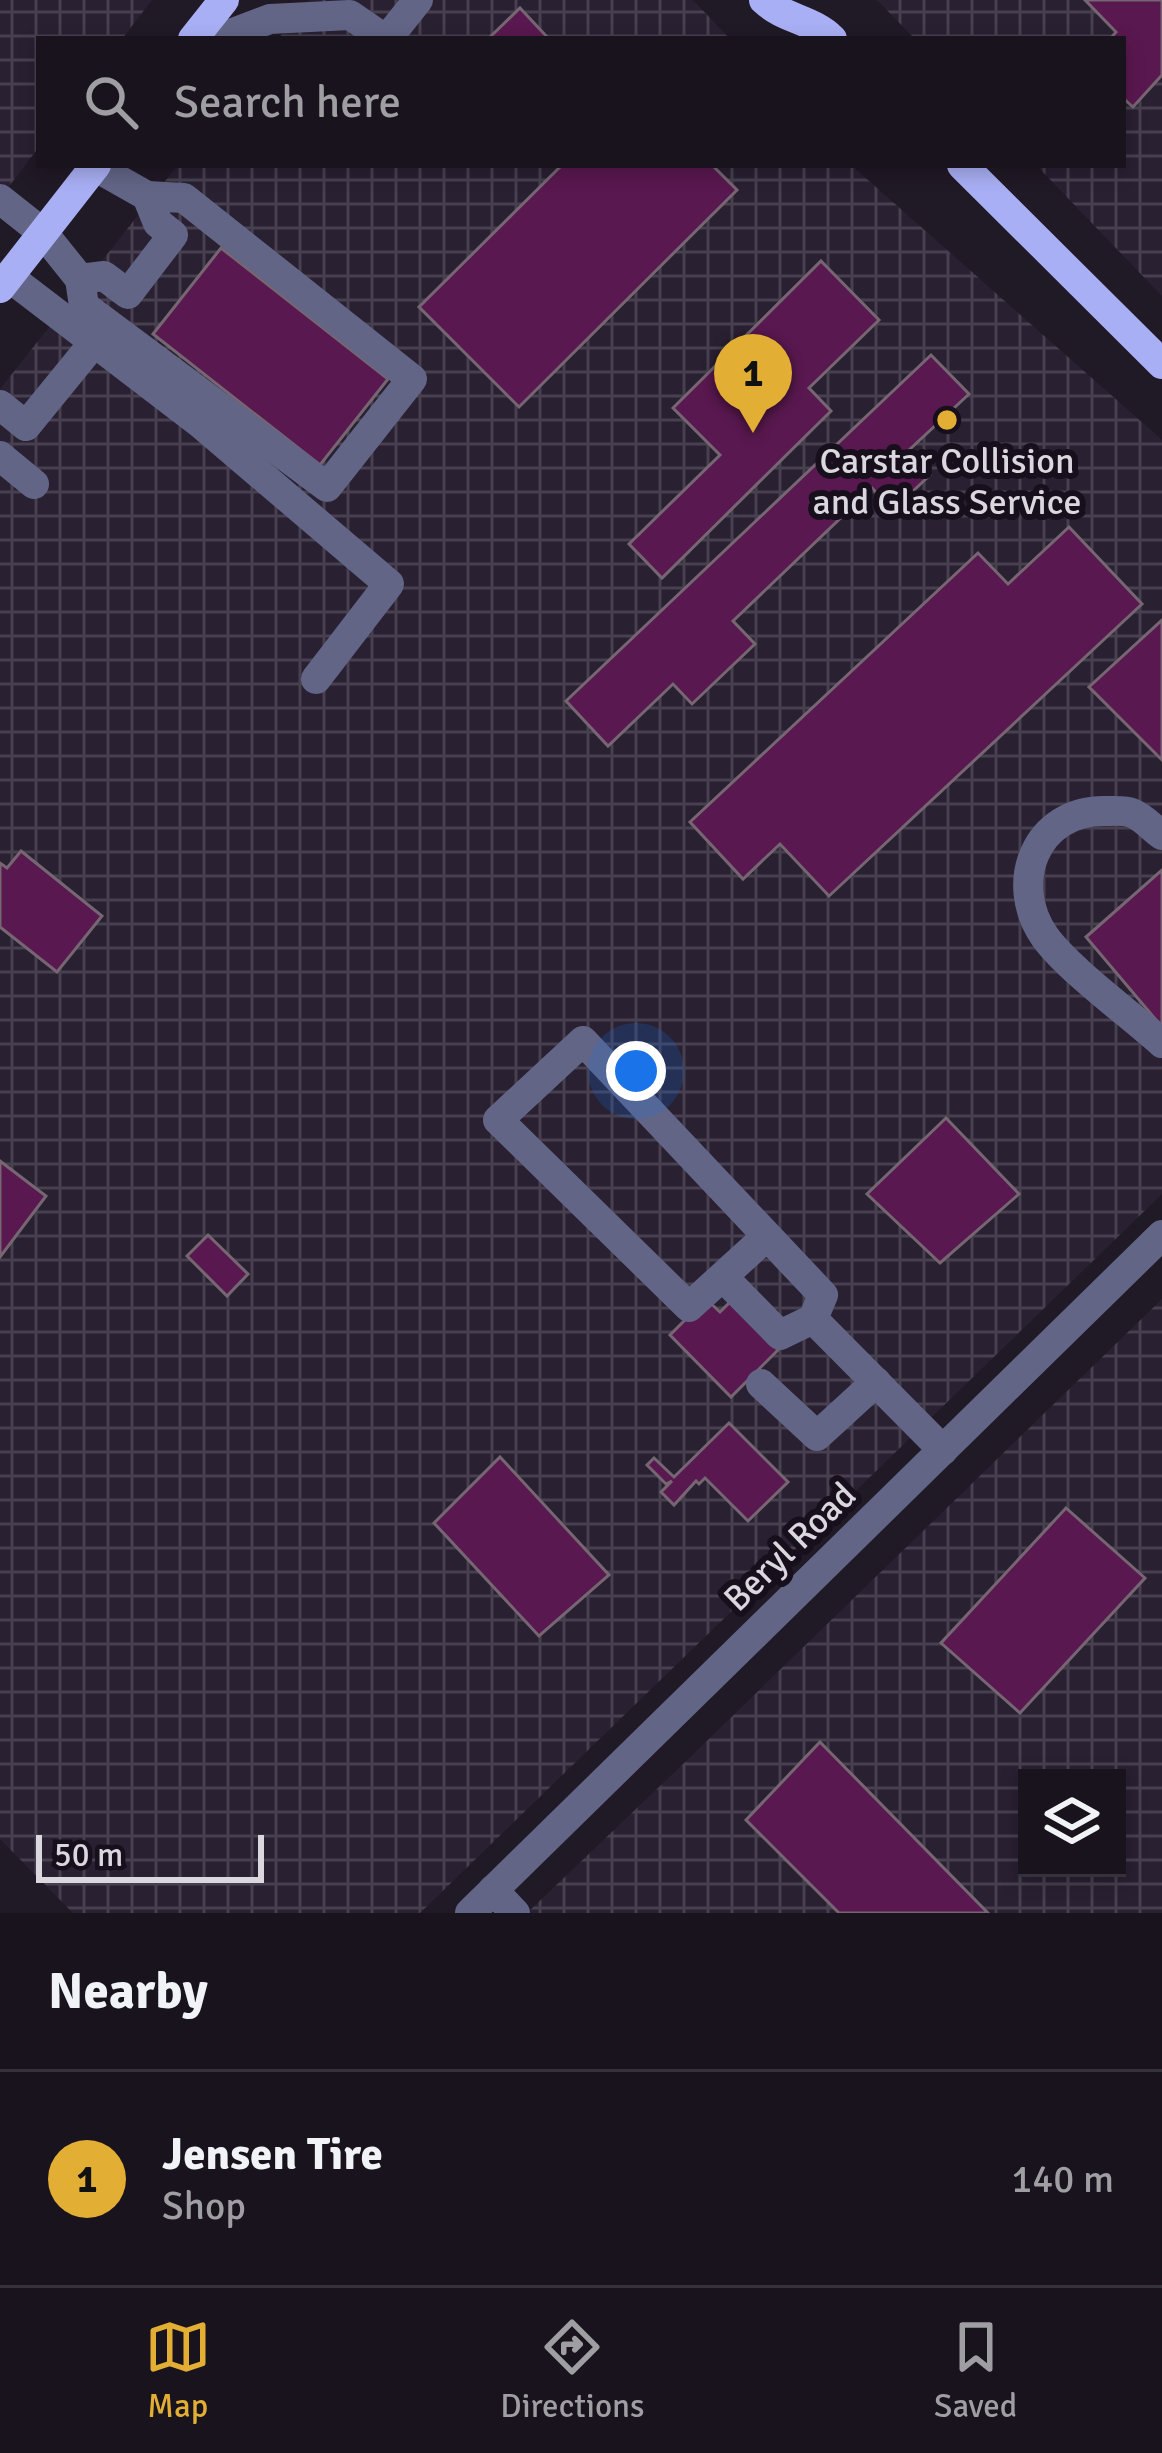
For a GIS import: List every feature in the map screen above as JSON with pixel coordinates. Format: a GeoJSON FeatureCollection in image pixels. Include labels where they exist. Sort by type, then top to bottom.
{"type":"FeatureCollection","features":[{"type":"Feature","properties":{"kind":"main road"},"geometry":{"type":"LineString","coordinates":[[195,36],[224,0]]}},
{"type":"Feature","properties":{"kind":"main road"},"geometry":{"type":"LineString","coordinates":[[764,0],[776,12],[821,21]]}},
{"type":"Feature","properties":{"kind":"main road"},"geometry":{"type":"LineString","coordinates":[[4,282],[93,168]]}},
{"type":"Feature","properties":{"kind":"main road"},"geometry":{"type":"LineString","coordinates":[[965,168],[1162,364]]}},
{"type":"Feature","properties":{"kind":"street"},"geometry":{"type":"LineString","coordinates":[[388,36],[418,0]]}},
{"type":"Feature","properties":{"kind":"street"},"geometry":{"type":"LineString","coordinates":[[225,36],[270,19],[350,8],[383,36]]}},
{"type":"Feature","properties":{"kind":"street"},"geometry":{"type":"LineString","coordinates":[[0,199],[43,233],[80,279],[84,306],[327,487],[412,379],[184,198],[147,196],[98,168]]}},
{"type":"Feature","properties":{"kind":"street"},"geometry":{"type":"LineString","coordinates":[[80,279],[104,276],[128,294],[173,236],[158,223],[147,196]]}},
{"type":"Feature","properties":{"kind":"street"},"geometry":{"type":"LineString","coordinates":[[4,282],[200,423],[389,584],[316,679]]}},
{"type":"Feature","properties":{"kind":"street"},"geometry":{"type":"LineString","coordinates":[[0,405],[26,426],[92,345]]}},
{"type":"Feature","properties":{"kind":"street"},"geometry":{"type":"LineString","coordinates":[[0,456],[34,484]]}},
{"type":"Feature","properties":{"kind":"street"},"geometry":{"type":"LineString","coordinates":[[1162,836],[1131,812],[1092,811],[1066,819],[1046,835],[1034,849],[1025,875],[1044,936],[1162,1043]]}},
{"type":"Feature","properties":{"kind":"street"},"geometry":{"type":"LineString","coordinates":[[723,1277],[780,1335],[813,1318],[823,1295],[583,1041],[498,1120],[689,1307],[767,1236]]}},
{"type":"Feature","properties":{"kind":"street","name":"Beryl Road"},"geometry":{"type":"LineString","coordinates":[[470,1913],[1162,1235]]}},
{"type":"Feature","properties":{"kind":"street"},"geometry":{"type":"LineString","coordinates":[[813,1318],[943,1450]]}},
{"type":"Feature","properties":{"kind":"street"},"geometry":{"type":"LineString","coordinates":[[761,1384],[818,1436],[876,1382]]}},
{"type":"Feature","properties":{"kind":"street"},"geometry":{"type":"LineString","coordinates":[[494,1890],[515,1913]]}},
{"type":"Feature","properties":{"kind":"shaded area"},"geometry":{"type":"Polygon","coordinates":[[[0,0],[152,0],[124,36],[36,36],[36,151],[0,198],[0,0]]]}},
{"type":"Feature","properties":{"kind":"shaded area"},"geometry":{"type":"Polygon","coordinates":[[[309,0],[693,0],[727,36],[280,36],[309,0]]]}},
{"type":"Feature","properties":{"kind":"shaded area"},"geometry":{"type":"Polygon","coordinates":[[[877,0],[1162,0],[1162,296],[1039,168],[1126,168],[1126,36],[912,36],[877,0]]]}},
{"type":"Feature","properties":{"kind":"shaded area"},"geometry":{"type":"Polygon","coordinates":[[[176,168],[854,168],[1162,440],[1162,1194],[420,1913],[73,1913],[0,1839],[0,389],[176,168]]]}},
{"type":"Feature","properties":{"kind":"shaded area"},"geometry":{"type":"Polygon","coordinates":[[[1162,1299],[1162,1913],[527,1913],[681,1766],[1162,1299]]]}},
{"type":"Feature","properties":{"kind":"building"},"geometry":{"type":"Polygon","coordinates":[[[1085,0],[1162,0],[1162,75],[1133,107],[1126,101],[1126,36],[1113,36],[1116,32],[1085,0]]]}},
{"type":"Feature","properties":{"kind":"building"},"geometry":{"type":"Polygon","coordinates":[[[520,8],[546,36],[491,36],[520,8]]]}},
{"type":"Feature","properties":{"kind":"building"},"geometry":{"type":"Polygon","coordinates":[[[559,168],[715,168],[737,190],[519,407],[419,307],[559,168]]]}},
{"type":"Feature","properties":{"kind":"building"},"geometry":{"type":"Polygon","coordinates":[[[221,248],[388,379],[320,465],[153,334],[221,248]]]}},
{"type":"Feature","properties":{"kind":"building"},"geometry":{"type":"Polygon","coordinates":[[[821,261],[879,320],[809,388],[831,411],[662,578],[629,544],[720,455],[673,408],[821,261]]]}},
{"type":"Feature","properties":{"kind":"building"},"geometry":{"type":"Polygon","coordinates":[[[931,355],[969,394],[908,451],[930,475],[893,510],[872,488],[733,621],[755,644],[692,704],[673,684],[608,746],[566,701],[931,355]]]}},
{"type":"Feature","properties":{"kind":"building"},"geometry":{"type":"Polygon","coordinates":[[[1069,527],[1142,604],[829,896],[780,844],[743,879],[690,822],[978,553],[1008,584],[1069,527]]]}},
{"type":"Feature","properties":{"kind":"building"},"geometry":{"type":"Polygon","coordinates":[[[1162,620],[1162,760],[1089,687],[1162,620]]]}},
{"type":"Feature","properties":{"kind":"building"},"geometry":{"type":"Polygon","coordinates":[[[21,851],[102,916],[57,972],[0,927],[0,863],[7,868],[21,851]]]}},
{"type":"Feature","properties":{"kind":"building"},"geometry":{"type":"Polygon","coordinates":[[[1162,870],[1162,1027],[1086,937],[1162,870]]]}},
{"type":"Feature","properties":{"kind":"building"},"geometry":{"type":"Polygon","coordinates":[[[946,1118],[1019,1194],[940,1263],[867,1194],[946,1118]]]}},
{"type":"Feature","properties":{"kind":"building"},"geometry":{"type":"Polygon","coordinates":[[[0,1161],[46,1196],[0,1257],[0,1161]]]}},
{"type":"Feature","properties":{"kind":"building"},"geometry":{"type":"Polygon","coordinates":[[[208,1235],[248,1274],[227,1296],[187,1256],[208,1235]]]}},
{"type":"Feature","properties":{"kind":"building"},"geometry":{"type":"Polygon","coordinates":[[[706,1299],[720,1312],[733,1299],[778,1350],[731,1397],[670,1335],[706,1299]]]}},
{"type":"Feature","properties":{"kind":"building"},"geometry":{"type":"Polygon","coordinates":[[[729,1423],[788,1482],[748,1521],[705,1478],[699,1484],[696,1481],[674,1505],[661,1492],[672,1481],[666,1484],[647,1465],[654,1458],[674,1477],[729,1423]]]}},
{"type":"Feature","properties":{"kind":"building"},"geometry":{"type":"Polygon","coordinates":[[[500,1457],[609,1575],[539,1636],[434,1523],[500,1457]]]}},
{"type":"Feature","properties":{"kind":"building"},"geometry":{"type":"Polygon","coordinates":[[[1066,1508],[1145,1578],[1020,1713],[941,1643],[1066,1508]]]}},
{"type":"Feature","properties":{"kind":"building"},"geometry":{"type":"Polygon","coordinates":[[[820,1742],[988,1913],[839,1913],[746,1820],[820,1742]]]}},
{"type":"Feature","properties":{"kind":"place","name":"Carstar Collision and Glass Service"},"geometry":{"type":"Point","coordinates":[947,420]}},
{"type":"Feature","properties":{"kind":"place","name":"Jensen Tire"},"geometry":{"type":"Point","coordinates":[753,433]}}]}
